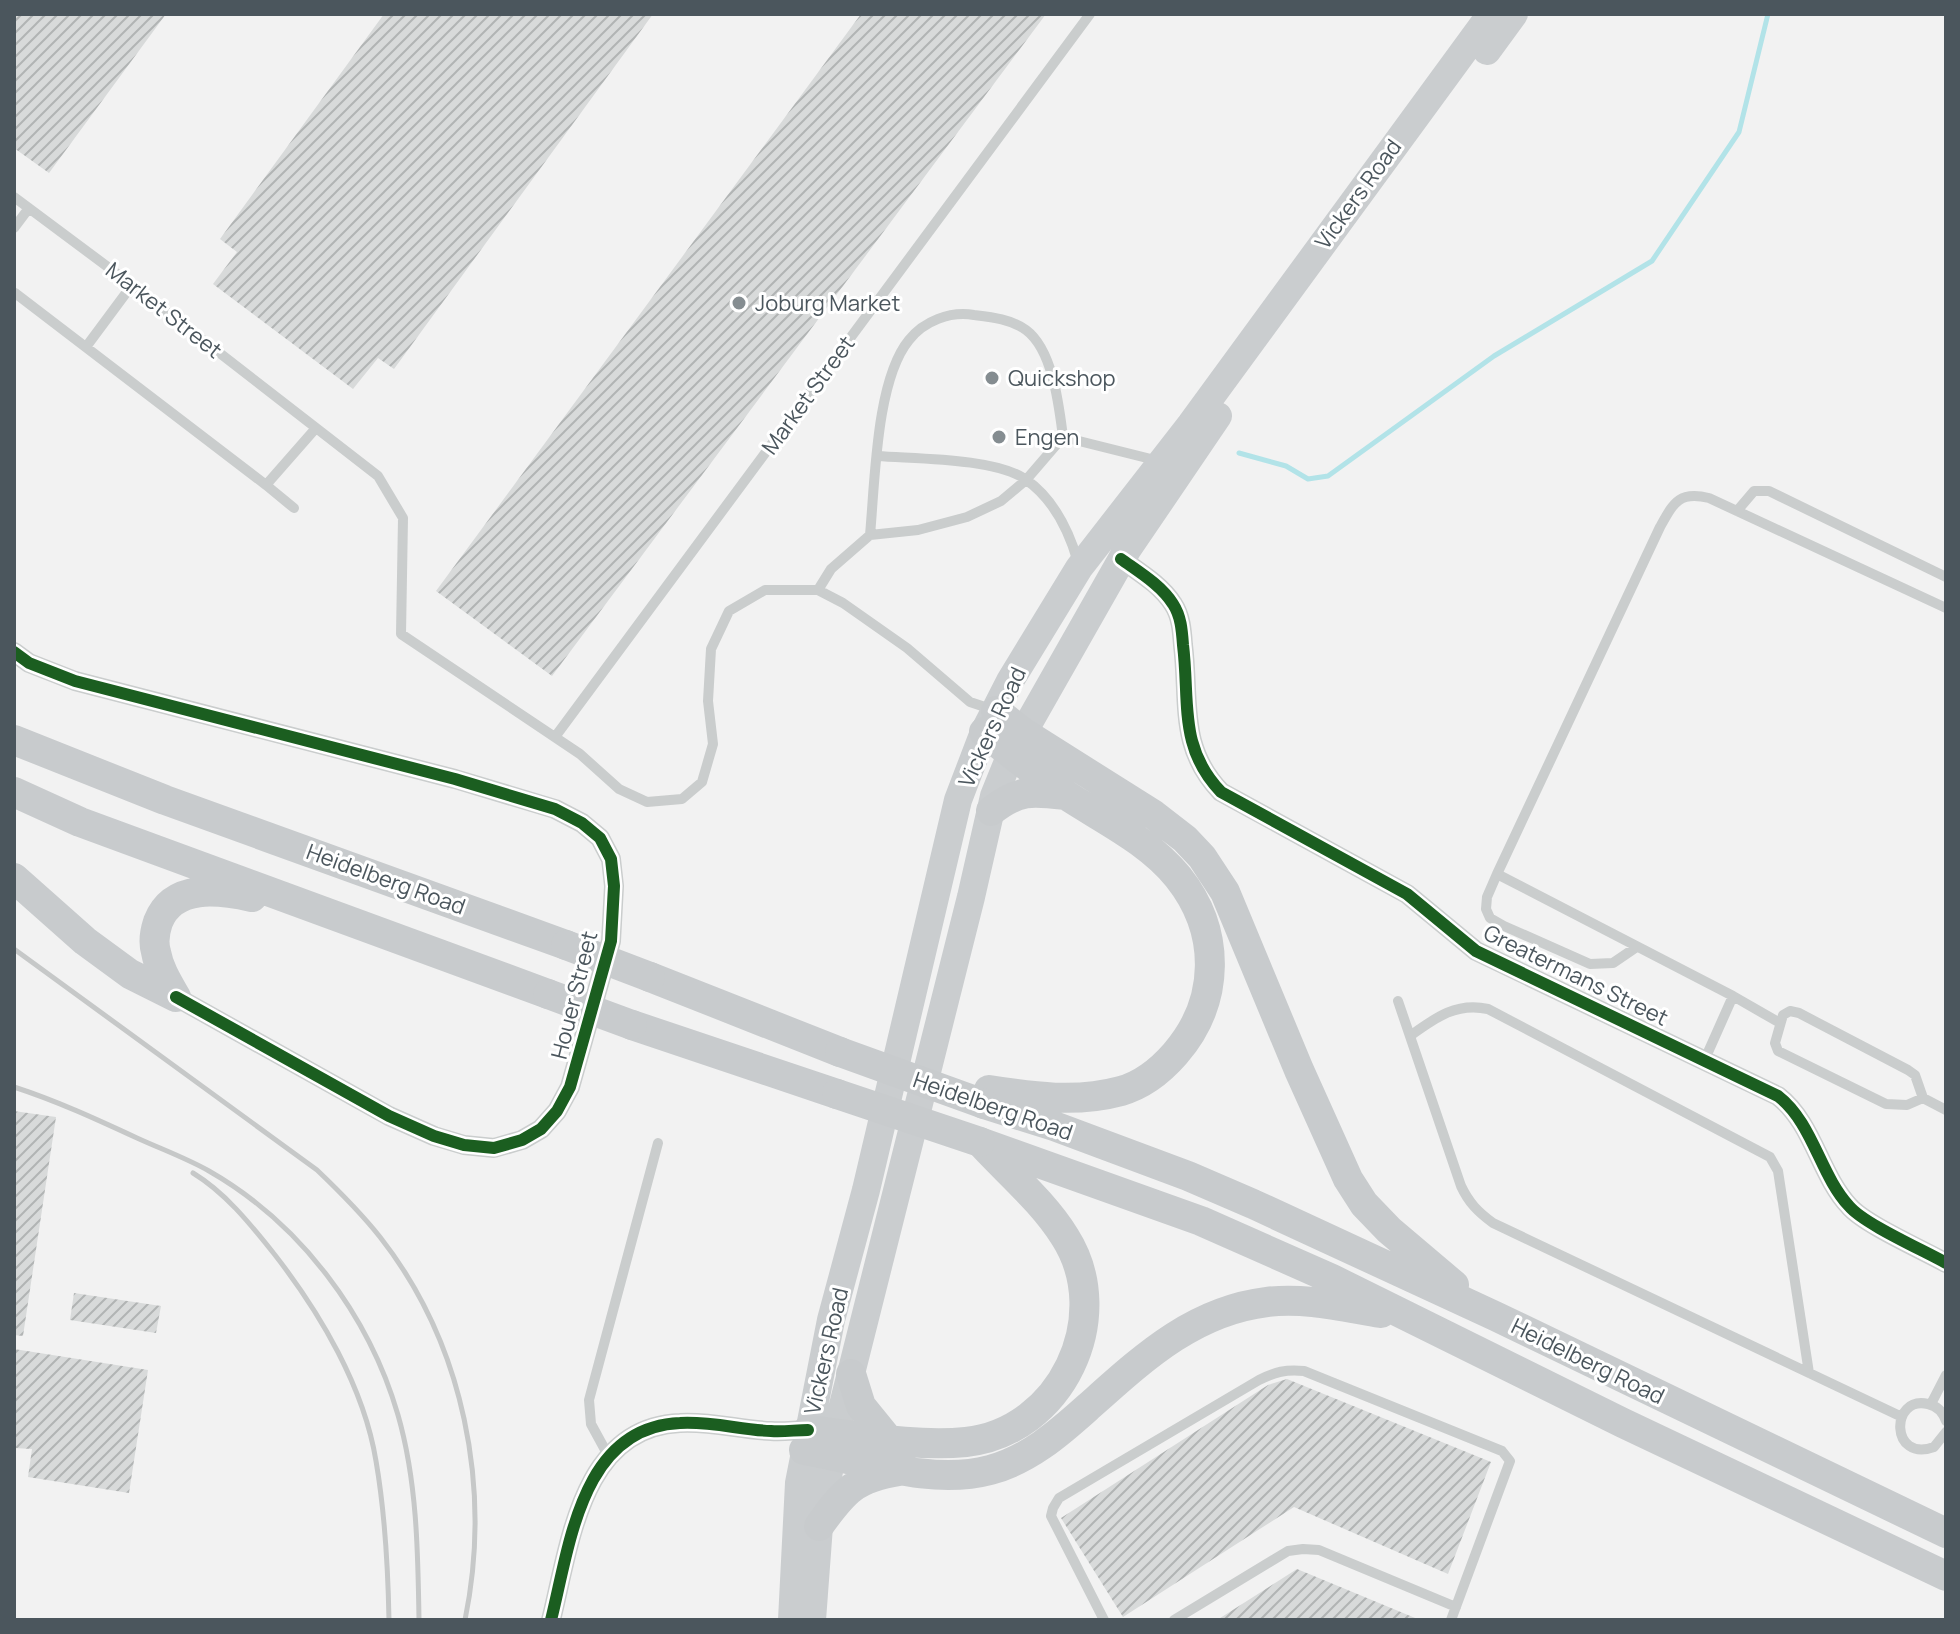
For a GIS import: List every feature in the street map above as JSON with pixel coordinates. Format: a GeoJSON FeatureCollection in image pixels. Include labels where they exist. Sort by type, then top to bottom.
{"type":"FeatureCollection","features":[{"type":"Feature","properties":{"kind":"main road","name":"Vickers Road"},"geometry":{"type":"LineString","coordinates":[[812,1620],[819,1526],[820,1442],[831,1320],[866,1190],[944,855],[981,716],[1079,568],[1191,424],[1491,14]]}},
{"type":"Feature","properties":{"kind":"main road","name":"Vickers Road"},"geometry":{"type":"LineString","coordinates":[[792,1620],[799,1483],[851,1374],[994,796],[1017,744],[1121,559],[1208,431],[1514,14]]}},
{"type":"Feature","properties":{"kind":"main road"},"geometry":{"type":"LineString","coordinates":[[981,716],[1017,744],[1066,795],[1166,863],[1202,918],[1209,943],[1211,977],[1199,1017],[1183,1044],[1169,1061],[1148,1078],[1123,1090],[1072,1099],[981,1096]]}},
{"type":"Feature","properties":{"kind":"main road","name":"Heidelberg Road"},"geometry":{"type":"LineString","coordinates":[[14,740],[165,800],[566,945],[840,1052],[981,1096],[1188,1176],[1495,1316],[1946,1533]]}},
{"type":"Feature","properties":{"kind":"main road"},"geometry":{"type":"LineString","coordinates":[[1017,744],[1154,815],[1202,857],[1225,892],[1348,1179],[1364,1204],[1389,1230],[1416,1255],[1495,1316]]}},
{"type":"Feature","properties":{"kind":"main road","name":"Heidelberg Road"},"geometry":{"type":"LineString","coordinates":[[14,792],[93,826],[632,1025],[980,1142],[1201,1221],[1415,1319],[1623,1423],[1946,1576]]}},
{"type":"Feature","properties":{"kind":"main road"},"geometry":{"type":"LineString","coordinates":[[991,811],[1009,797],[1025,792],[1066,795]]}},
{"type":"Feature","properties":{"kind":"main road"},"geometry":{"type":"LineString","coordinates":[[14,878],[85,941],[130,974],[176,997]]}},
{"type":"Feature","properties":{"kind":"main road"},"geometry":{"type":"LineString","coordinates":[[176,997],[160,968],[155,934],[159,918],[168,905],[178,899],[194,892],[233,893],[348,918]]}},
{"type":"Feature","properties":{"kind":"main road"},"geometry":{"type":"LineString","coordinates":[[820,1442],[887,1438],[967,1442],[1006,1430],[1044,1404],[1059,1388],[1078,1349],[1085,1307],[1083,1283],[1075,1257],[1066,1237],[980,1142]]}},
{"type":"Feature","properties":{"kind":"main road"},"geometry":{"type":"LineString","coordinates":[[820,1442],[908,1470],[963,1475],[991,1470],[1039,1448],[1142,1360],[1182,1330],[1205,1318],[1269,1301],[1302,1302],[1415,1319]]}},
{"type":"Feature","properties":{"kind":"main road"},"geometry":{"type":"LineString","coordinates":[[851,1374],[861,1406],[887,1438]]}},
{"type":"Feature","properties":{"kind":"main road"},"geometry":{"type":"LineString","coordinates":[[819,1526],[849,1488],[875,1475],[908,1470]]}},
{"type":"Feature","properties":{"kind":"street","name":"Greatermans Street"},"geometry":{"type":"LineString","coordinates":[[1121,559],[1162,590],[1178,613],[1192,747],[1203,772],[1221,792],[1407,894],[1476,951],[1705,1059],[1786,1102],[1802,1124],[1848,1206],[1946,1263]]}},
{"type":"Feature","properties":{"kind":"street","name":"Houer Street"},"geometry":{"type":"LineString","coordinates":[[14,652],[29,663],[75,681],[455,779],[555,809],[582,823],[600,838],[611,859],[614,886],[611,941],[570,1087],[557,1111],[541,1129],[522,1140],[494,1148],[464,1145],[434,1136],[389,1116],[176,997]]}},
{"type":"Feature","properties":{"kind":"street"},"geometry":{"type":"LineString","coordinates":[[551,1620],[585,1491],[609,1457],[633,1435],[654,1427],[679,1423],[773,1432],[820,1442]]}},
{"type":"Feature","properties":{"kind":"lane","name":"Market Street"},"geometry":{"type":"LineString","coordinates":[[555,737],[1090,14]]}},
{"type":"Feature","properties":{"kind":"lane","name":"Market Street"},"geometry":{"type":"LineString","coordinates":[[14,197],[378,476],[403,518],[401,634],[580,754],[619,789],[647,802],[682,799],[702,782],[713,744],[708,701],[711,649],[729,611],[765,590],[818,590],[843,603],[907,648],[981,716]]}},
{"type":"Feature","properties":{"kind":"lane"},"geometry":{"type":"LineString","coordinates":[[14,228],[29,208]]}},
{"type":"Feature","properties":{"kind":"lane"},"geometry":{"type":"LineString","coordinates":[[86,347],[132,285]]}},
{"type":"Feature","properties":{"kind":"lane"},"geometry":{"type":"LineString","coordinates":[[15,293],[294,508]]}},
{"type":"Feature","properties":{"kind":"lane"},"geometry":{"type":"LineString","coordinates":[[818,590],[831,569],[870,535],[918,530],[967,517],[1001,501],[1026,480],[1063,437],[1058,393],[1043,352],[1027,330],[1001,318],[965,313],[934,319],[909,340],[890,376],[870,535]]}},
{"type":"Feature","properties":{"kind":"lane"},"geometry":{"type":"LineString","coordinates":[[266,485],[316,428]]}},
{"type":"Feature","properties":{"kind":"lane"},"geometry":{"type":"LineString","coordinates":[[1063,437],[1160,461]]}},
{"type":"Feature","properties":{"kind":"lane"},"geometry":{"type":"LineString","coordinates":[[878,456],[971,464],[1006,470],[1026,480],[1063,521],[1079,568]]}},
{"type":"Feature","properties":{"kind":"lane"},"geometry":{"type":"LineString","coordinates":[[1737,511],[1754,491],[1769,491],[1946,577]]}},
{"type":"Feature","properties":{"kind":"lane"},"geometry":{"type":"LineString","coordinates":[[1635,948],[1613,963],[1590,964],[1490,918],[1486,909],[1487,897],[1669,510],[1677,500],[1691,494],[1709,498],[1946,608]]}},
{"type":"Feature","properties":{"kind":"lane"},"geometry":{"type":"LineString","coordinates":[[1497,874],[1780,1023]]}},
{"type":"Feature","properties":{"kind":"lane"},"geometry":{"type":"LineString","coordinates":[[1705,1059],[1733,996]]}},
{"type":"Feature","properties":{"kind":"lane"},"geometry":{"type":"LineString","coordinates":[[1398,1001],[1461,1186],[1470,1204],[1480,1213],[1493,1223],[1902,1417]]}},
{"type":"Feature","properties":{"kind":"lane"},"geometry":{"type":"LineString","coordinates":[[1410,1036],[1435,1018],[1457,1008],[1471,1006],[1488,1009],[1770,1157],[1778,1171],[1809,1373]]}},
{"type":"Feature","properties":{"kind":"lane"},"geometry":{"type":"LineString","coordinates":[[1923,1098],[1907,1105],[1886,1104],[1778,1051],[1775,1043],[1783,1015],[1790,1011],[1826,1027],[1915,1075],[1923,1098],[1946,1110]]}},
{"type":"Feature","properties":{"kind":"lane"},"geometry":{"type":"LineString","coordinates":[[609,1457],[591,1424],[589,1400],[658,1143]]}},
{"type":"Feature","properties":{"kind":"lane"},"geometry":{"type":"LineString","coordinates":[[1104,1620],[1051,1516],[1059,1498],[1259,1380],[1275,1372],[1290,1370],[1304,1371],[1502,1451],[1510,1461],[1451,1620]]}},
{"type":"Feature","properties":{"kind":"lane"},"geometry":{"type":"LineString","coordinates":[[1931,1404],[1946,1375]]}},
{"type":"Feature","properties":{"kind":"lane"},"geometry":{"type":"LineString","coordinates":[[1946,1421],[1938,1408],[1931,1404],[1916,1404],[1909,1407],[1902,1417],[1901,1436],[1912,1447],[1927,1450],[1946,1435]]}},
{"type":"Feature","properties":{"kind":"lane"},"geometry":{"type":"LineString","coordinates":[[1174,1620],[1288,1551],[1303,1549],[1319,1550],[1456,1607]]}},
{"type":"Feature","properties":{"kind":"building"},"geometry":{"type":"Polygon","coordinates":[[[14,14],[166,14],[49,173],[14,148],[14,14]]]}},
{"type":"Feature","properties":{"kind":"building"},"geometry":{"type":"Polygon","coordinates":[[[384,14],[653,14],[394,369],[378,358],[353,389],[213,284],[237,252],[220,239],[384,14]]]}},
{"type":"Feature","properties":{"kind":"building","name":"Joburg Market"},"geometry":{"type":"Polygon","coordinates":[[[861,14],[1046,14],[552,676],[436,591],[861,14]]]}},
{"type":"Feature","properties":{"kind":"building"},"geometry":{"type":"Polygon","coordinates":[[[14,1111],[56,1117],[23,1336],[14,1335],[14,1111]]]}},
{"type":"Feature","properties":{"kind":"building"},"geometry":{"type":"Polygon","coordinates":[[[74,1293],[161,1306],[156,1333],[70,1320],[74,1293]]]}},
{"type":"Feature","properties":{"kind":"building"},"geometry":{"type":"Polygon","coordinates":[[[14,1349],[148,1370],[129,1493],[28,1477],[32,1449],[14,1448],[14,1349]]]}},
{"type":"Feature","properties":{"kind":"building"},"geometry":{"type":"Polygon","coordinates":[[[1287,1379],[1491,1462],[1448,1574],[1294,1507],[1123,1617],[1061,1518],[1268,1385],[1287,1379]]]}},
{"type":"Feature","properties":{"kind":"building"},"geometry":{"type":"Polygon","coordinates":[[[1297,1569],[1420,1620],[1217,1620],[1297,1569]]]}},
{"type":"Feature","properties":{"kind":"waterway"},"geometry":{"type":"LineString","coordinates":[[1239,453],[1286,466],[1308,479],[1328,476],[1494,356],[1652,261],[1739,132],[1768,14]]}},
{"type":"Feature","properties":{"kind":"railway"},"geometry":{"type":"LineString","coordinates":[[14,949],[317,1170],[373,1228],[409,1279],[433,1323],[451,1370],[464,1419],[472,1469],[475,1520],[473,1570],[465,1620]]}},
{"type":"Feature","properties":{"kind":"railway"},"geometry":{"type":"LineString","coordinates":[[14,1087],[46,1098],[209,1171],[273,1217],[327,1275],[369,1342],[398,1415],[413,1491],[419,1620]]}},
{"type":"Feature","properties":{"kind":"railway"},"geometry":{"type":"LineString","coordinates":[[193,1173],[227,1200],[275,1255],[324,1326],[351,1379],[370,1433],[376,1461],[386,1540],[389,1620]]}},
{"type":"Feature","properties":{"kind":"cycle path"},"geometry":{"type":"LineString","coordinates":[[1121,559],[1162,591],[1178,614],[1192,741],[1207,775],[1221,792],[1407,894],[1476,951],[1778,1096],[1800,1120],[1831,1180],[1849,1206],[1880,1229],[1946,1263]]}},
{"type":"Feature","properties":{"kind":"cycle path"},"geometry":{"type":"LineString","coordinates":[[14,652],[29,663],[75,681],[455,779],[555,809],[582,823],[600,838],[611,859],[614,886],[611,941],[570,1087],[557,1111],[541,1129],[522,1140],[494,1148],[464,1145],[434,1136],[389,1116],[176,997]]}},
{"type":"Feature","properties":{"kind":"cycle path"},"geometry":{"type":"LineString","coordinates":[[551,1620],[565,1558],[586,1495],[601,1467],[621,1445],[647,1430],[680,1423],[771,1431],[808,1430]]}},
{"type":"Feature","properties":{"kind":"place","name":"Joburg Market"},"geometry":{"type":"Point","coordinates":[739,303]}},
{"type":"Feature","properties":{"kind":"place","name":"Quickshop"},"geometry":{"type":"Point","coordinates":[992,378]}},
{"type":"Feature","properties":{"kind":"place","name":"Engen"},"geometry":{"type":"Point","coordinates":[999,437]}}]}
